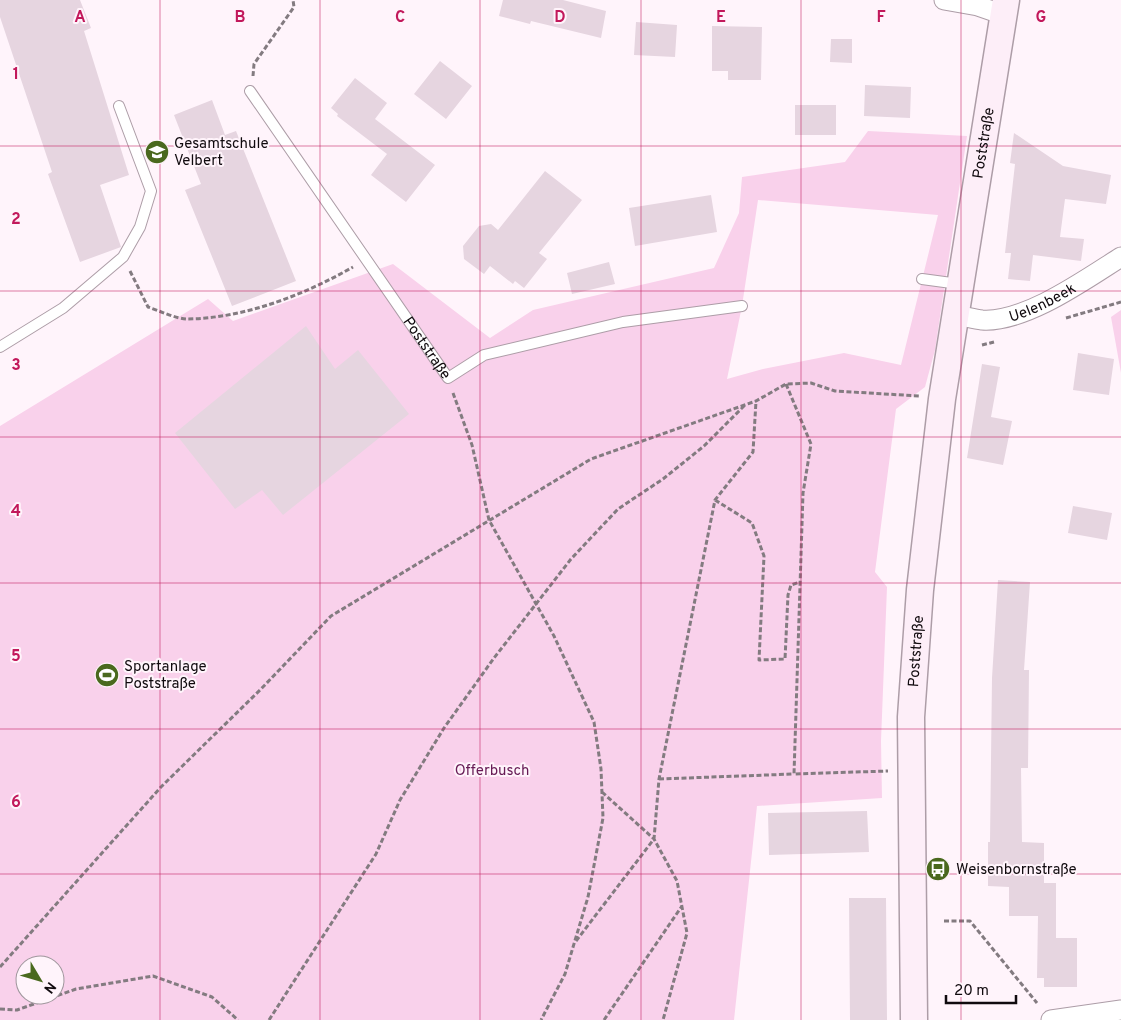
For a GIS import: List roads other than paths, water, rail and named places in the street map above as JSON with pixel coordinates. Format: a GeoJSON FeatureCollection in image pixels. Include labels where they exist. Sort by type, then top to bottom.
{"type":"FeatureCollection","features":[{"type":"Feature","properties":{"kind":"street"},"geometry":{"type":"LineString","coordinates":[[944,0],[978,6],[1005,7]]}},
{"type":"Feature","properties":{"kind":"street","name":"Poststraße"},"geometry":{"type":"LineString","coordinates":[[914,1020],[911,716],[920,590],[942,399],[1005,7]]}},
{"type":"Feature","properties":{"kind":"street","name":"Uelenbeek"},"geometry":{"type":"LineString","coordinates":[[955,315],[983,320],[1003,317],[1029,309],[1066,293],[1121,257]]}},
{"type":"Feature","properties":{"kind":"street"},"geometry":{"type":"LineString","coordinates":[[1051,1020],[1121,1010]]}},
{"type":"Feature","properties":{"kind":"lane","name":"Poststraße"},"geometry":{"type":"LineString","coordinates":[[250,91],[448,378],[484,355],[623,322],[742,306]]}},
{"type":"Feature","properties":{"kind":"lane"},"geometry":{"type":"LineString","coordinates":[[0,347],[63,308],[123,257],[140,227],[152,191],[120,106]]}},
{"type":"Feature","properties":{"kind":"lane"},"geometry":{"type":"LineString","coordinates":[[922,279],[960,284]]}},
{"type":"Feature","properties":{"kind":"place","name":"Gesamtschule Velbert"},"geometry":{"type":"Point","coordinates":[157,152]}},
{"type":"Feature","properties":{"kind":"place","name":"Sportanlage Poststraße"},"geometry":{"type":"Point","coordinates":[107,675]}},
{"type":"Feature","properties":{"kind":"place","name":"Weisenbornstraße"},"geometry":{"type":"Point","coordinates":[938,869]}},
{"type":"Feature","properties":{"kind":"park label","name":"Offerbusch"},"geometry":{"type":"Point","coordinates":[492,770]}}]}
